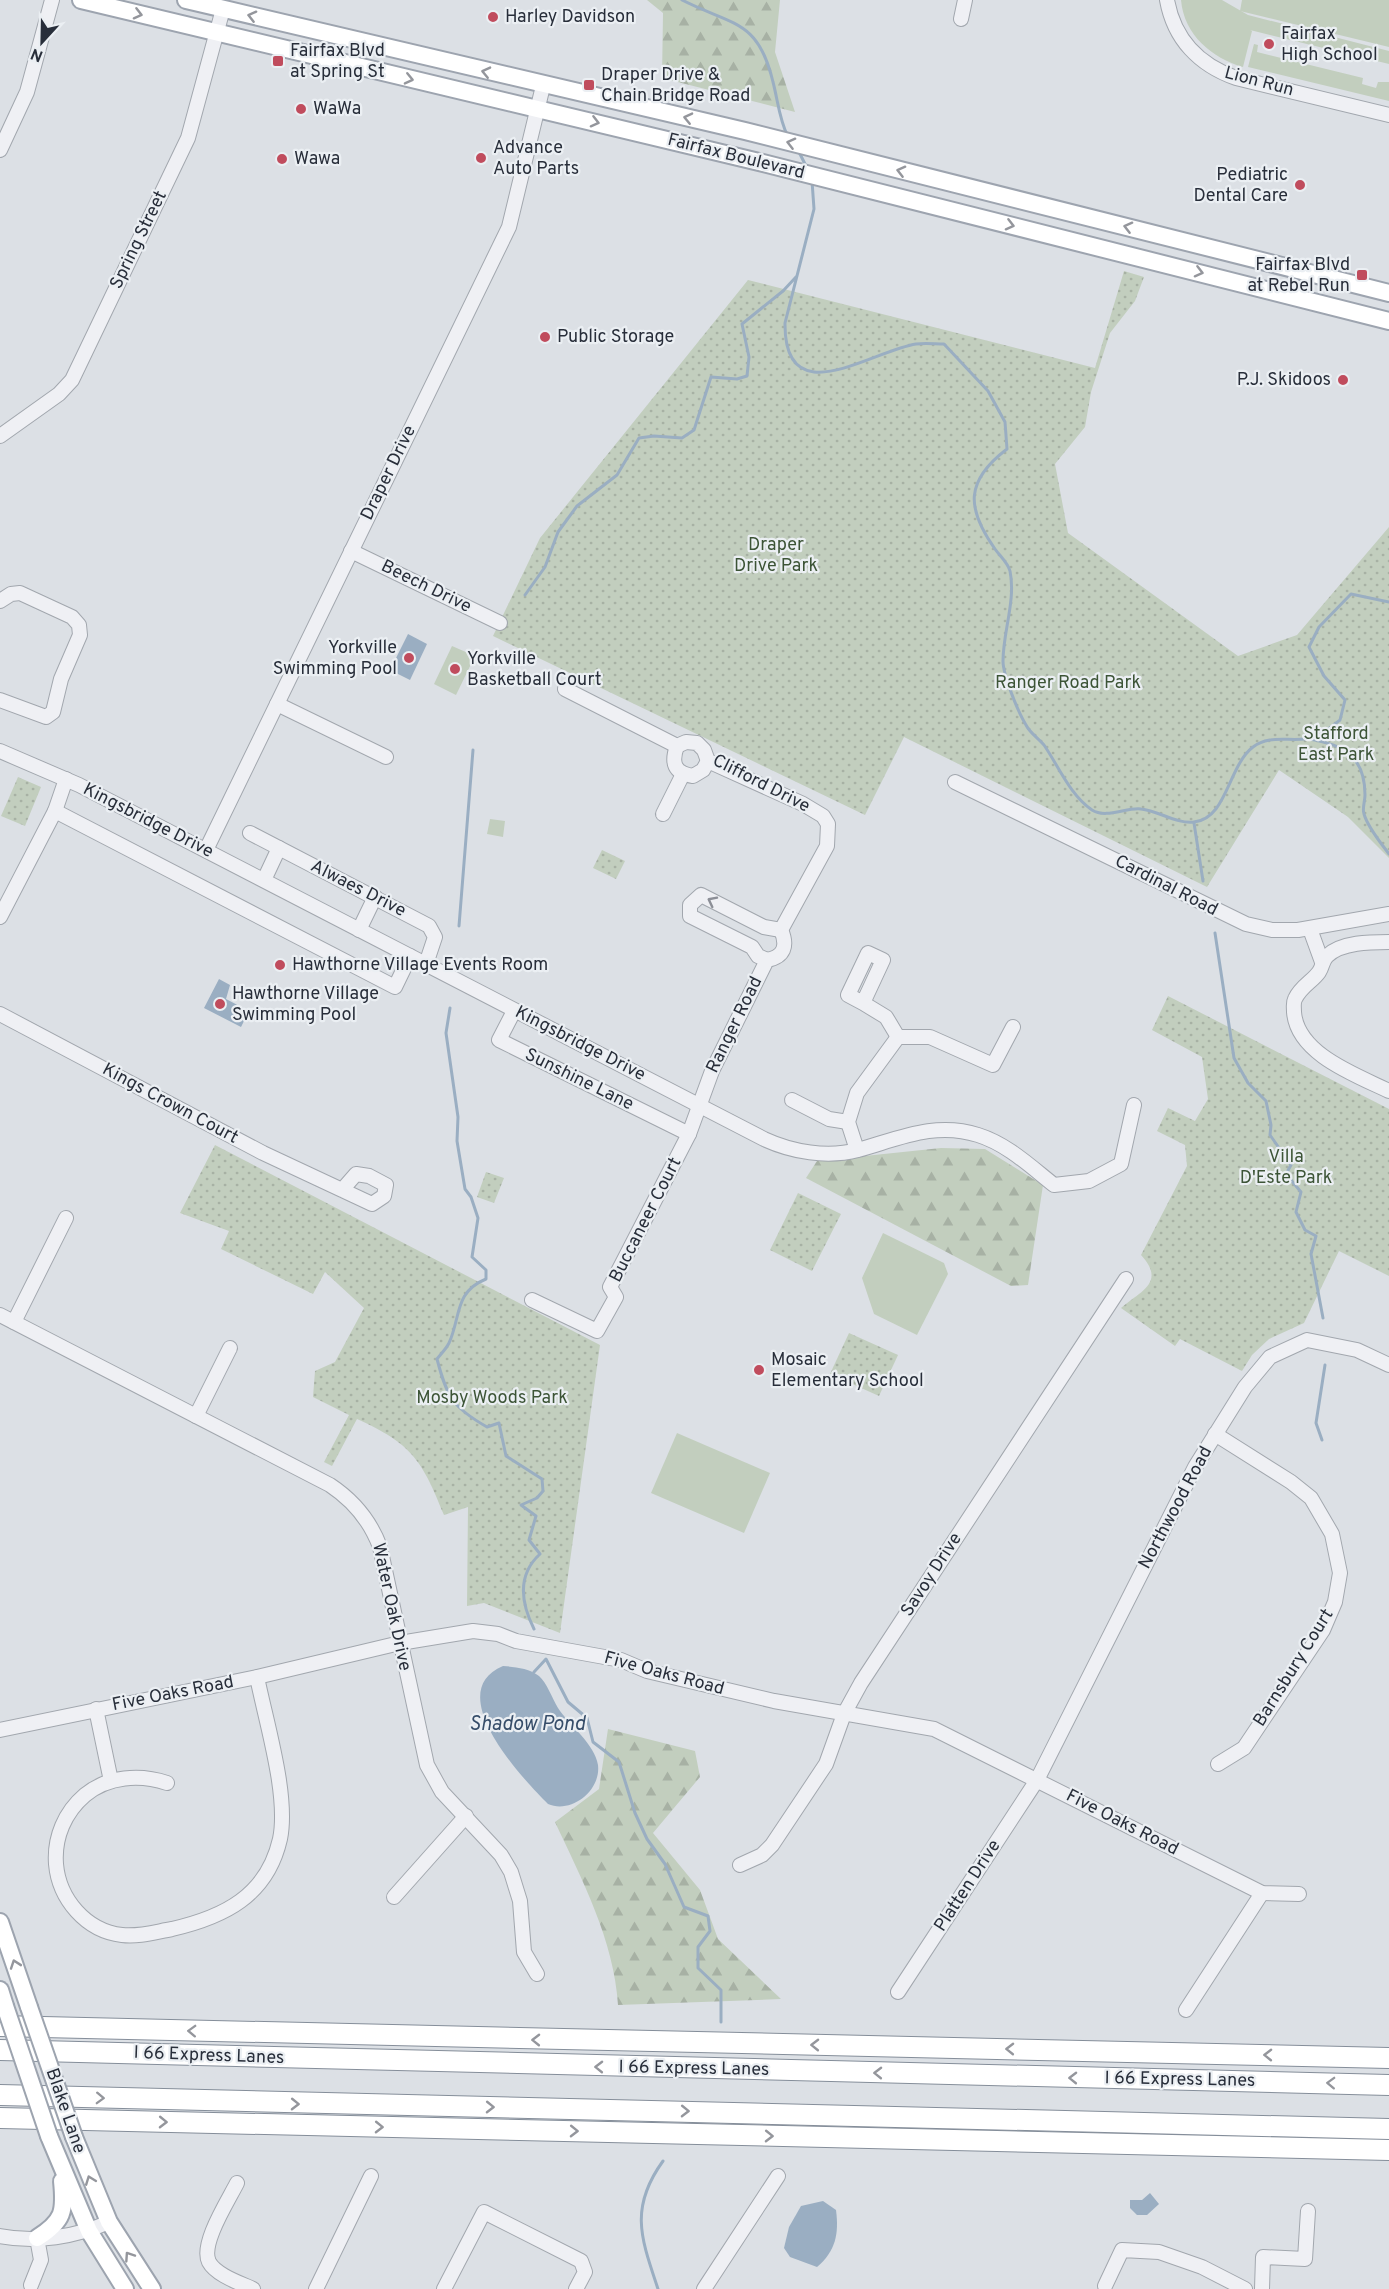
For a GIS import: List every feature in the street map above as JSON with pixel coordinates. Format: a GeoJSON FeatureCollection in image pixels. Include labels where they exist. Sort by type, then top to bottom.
{"type":"FeatureCollection","features":[{"type":"Feature","properties":{"kind":"highway"},"geometry":{"type":"LineString","coordinates":[[0,2026],[1389,2058]]}},
{"type":"Feature","properties":{"kind":"highway","name":"I 66 Express Lanes"},"geometry":{"type":"LineString","coordinates":[[0,2050],[1389,2085]]}},
{"type":"Feature","properties":{"kind":"highway"},"geometry":{"type":"LineString","coordinates":[[0,2095],[1389,2129]]}},
{"type":"Feature","properties":{"kind":"highway"},"geometry":{"type":"LineString","coordinates":[[0,2118],[1389,2151]]}},
{"type":"Feature","properties":{"kind":"main road","name":"Fairfax Boulevard"},"geometry":{"type":"LineString","coordinates":[[81,0],[759,162],[847,179]]}},
{"type":"Feature","properties":{"kind":"main road","name":"Fairfax Boulevard"},"geometry":{"type":"LineString","coordinates":[[186,0],[543,86],[745,131],[1389,292]]}},
{"type":"Feature","properties":{"kind":"main road"},"geometry":{"type":"LineString","coordinates":[[847,179],[869,163]]}},
{"type":"Feature","properties":{"kind":"main road"},"geometry":{"type":"LineString","coordinates":[[847,179],[953,212],[1389,321]]}},
{"type":"Feature","properties":{"kind":"main road"},"geometry":{"type":"LineString","coordinates":[[953,212],[958,185]]}},
{"type":"Feature","properties":{"kind":"main road","name":"Blake Lane"},"geometry":{"type":"LineString","coordinates":[[0,1922],[74,2137],[108,2222],[152,2289]]}},
{"type":"Feature","properties":{"kind":"main road","name":"Blake Lane"},"geometry":{"type":"LineString","coordinates":[[2,1998],[49,2136],[89,2231],[126,2289]]}},
{"type":"Feature","properties":{"kind":"main road"},"geometry":{"type":"LineString","coordinates":[[37,2238],[55,2225],[63,2210],[61,2165]]}},
{"type":"Feature","properties":{"kind":"street"},"geometry":{"type":"LineString","coordinates":[[0,150],[27,92],[52,0]]}},
{"type":"Feature","properties":{"kind":"street"},"geometry":{"type":"LineString","coordinates":[[961,19],[965,0]]}},
{"type":"Feature","properties":{"kind":"street","name":"Lion Run"},"geometry":{"type":"LineString","coordinates":[[1167,0],[1173,23],[1183,42],[1196,56],[1214,69],[1236,78],[1389,115]]}},
{"type":"Feature","properties":{"kind":"street","name":"Spring Street"},"geometry":{"type":"LineString","coordinates":[[0,436],[58,394],[72,380],[188,138],[223,9]]}},
{"type":"Feature","properties":{"kind":"street","name":"Draper Drive"},"geometry":{"type":"LineString","coordinates":[[206,850],[509,227],[543,86]]}},
{"type":"Feature","properties":{"kind":"street","name":"Beech Drive"},"geometry":{"type":"LineString","coordinates":[[351,551],[500,623]]}},
{"type":"Feature","properties":{"kind":"street"},"geometry":{"type":"LineString","coordinates":[[0,601],[11,594],[20,593],[72,617],[79,625],[80,635],[61,679],[53,712],[46,717],[0,700]]}},
{"type":"Feature","properties":{"kind":"street","name":"Clifford Drive"},"geometry":{"type":"LineString","coordinates":[[565,689],[677,746],[686,742],[698,743],[704,750],[708,761],[803,804],[823,816],[828,824]]}},
{"type":"Feature","properties":{"kind":"street"},"geometry":{"type":"LineString","coordinates":[[277,704],[386,757]]}},
{"type":"Feature","properties":{"kind":"street"},"geometry":{"type":"LineString","coordinates":[[677,746],[673,758],[675,768],[683,774],[693,776],[703,770],[708,761]]}},
{"type":"Feature","properties":{"kind":"street","name":"Kingsbridge Drive"},"geometry":{"type":"LineString","coordinates":[[0,751],[66,779],[697,1105],[786,1148],[818,1153],[856,1150],[921,1131],[960,1131],[980,1136],[1003,1147],[1054,1185],[1089,1181],[1120,1164],[1134,1105]]}},
{"type":"Feature","properties":{"kind":"street"},"geometry":{"type":"LineString","coordinates":[[663,814],[683,774]]}},
{"type":"Feature","properties":{"kind":"street"},"geometry":{"type":"LineString","coordinates":[[0,917],[55,811],[66,779]]}},
{"type":"Feature","properties":{"kind":"street","name":"Cardinal Road"},"geometry":{"type":"LineString","coordinates":[[955,782],[1230,918],[1272,930],[1310,929],[1389,914]]}},
{"type":"Feature","properties":{"kind":"street"},"geometry":{"type":"LineString","coordinates":[[55,811],[394,987],[410,956]]}},
{"type":"Feature","properties":{"kind":"street","name":"Ranger Road"},"geometry":{"type":"LineString","coordinates":[[697,1105],[767,960],[780,956],[784,950],[785,939],[781,930],[828,846],[828,824]]}},
{"type":"Feature","properties":{"kind":"street","name":"Alwaes Drive"},"geometry":{"type":"LineString","coordinates":[[250,833],[432,929],[435,941],[426,964]]}},
{"type":"Feature","properties":{"kind":"street"},"geometry":{"type":"LineString","coordinates":[[264,880],[279,848]]}},
{"type":"Feature","properties":{"kind":"street"},"geometry":{"type":"LineString","coordinates":[[767,960],[758,956],[752,947],[690,916],[690,905],[701,895],[764,927],[781,930]]}},
{"type":"Feature","properties":{"kind":"street"},"geometry":{"type":"LineString","coordinates":[[360,930],[375,897]]}},
{"type":"Feature","properties":{"kind":"street"},"geometry":{"type":"LineString","coordinates":[[752,947],[753,938],[764,927]]}},
{"type":"Feature","properties":{"kind":"street"},"geometry":{"type":"LineString","coordinates":[[1310,929],[1322,962]]}},
{"type":"Feature","properties":{"kind":"street"},"geometry":{"type":"LineString","coordinates":[[1389,942],[1360,942],[1329,953],[1322,962],[1319,972],[1305,983],[1293,1001],[1295,1025],[1318,1053],[1350,1072],[1389,1090]]}},
{"type":"Feature","properties":{"kind":"street"},"geometry":{"type":"LineString","coordinates":[[862,1003],[886,1017],[898,1037]]}},
{"type":"Feature","properties":{"kind":"street","name":"Sunshine Lane"},"geometry":{"type":"LineString","coordinates":[[514,1011],[499,1040],[689,1134]]}},
{"type":"Feature","properties":{"kind":"street","name":"Kings Crown Court"},"geometry":{"type":"LineString","coordinates":[[0,1014],[263,1153],[342,1190]]}},
{"type":"Feature","properties":{"kind":"street"},"geometry":{"type":"LineString","coordinates":[[898,1037],[930,1037],[993,1065],[1013,1027]]}},
{"type":"Feature","properties":{"kind":"street"},"geometry":{"type":"LineString","coordinates":[[856,1150],[848,1122],[857,1093],[874,1066],[898,1037]]}},
{"type":"Feature","properties":{"kind":"street"},"geometry":{"type":"LineString","coordinates":[[792,1100],[830,1119],[848,1122]]}},
{"type":"Feature","properties":{"kind":"street","name":"Buccaneer Court"},"geometry":{"type":"LineString","coordinates":[[532,1300],[597,1331],[616,1297],[610,1287],[689,1134],[697,1105]]}},
{"type":"Feature","properties":{"kind":"street"},"geometry":{"type":"LineString","coordinates":[[14,1322],[66,1218]]}},
{"type":"Feature","properties":{"kind":"street","name":"Savoy Drive"},"geometry":{"type":"LineString","coordinates":[[740,1865],[762,1855],[772,1845],[826,1764],[844,1714],[861,1683],[1126,1279]]}},
{"type":"Feature","properties":{"kind":"street","name":"Water Oak Drive"},"geometry":{"type":"LineString","coordinates":[[0,1315],[330,1485],[353,1502],[371,1526],[380,1547],[427,1765],[442,1792],[492,1842],[511,1872],[520,1901],[524,1952],[537,1974]]}},
{"type":"Feature","properties":{"kind":"street","name":"Northwood Road"},"geometry":{"type":"LineString","coordinates":[[1037,1780],[1195,1467],[1245,1387],[1270,1357],[1307,1340],[1357,1350],[1389,1365]]}},
{"type":"Feature","properties":{"kind":"street"},"geometry":{"type":"LineString","coordinates":[[196,1416],[230,1348]]}},
{"type":"Feature","properties":{"kind":"street","name":"Barnsbury Court"},"geometry":{"type":"LineString","coordinates":[[1215,1434],[1292,1482],[1311,1498],[1332,1534],[1340,1573],[1335,1602],[1323,1630],[1244,1748],[1218,1764]]}},
{"type":"Feature","properties":{"kind":"street","name":"Five Oaks Road"},"geometry":{"type":"LineString","coordinates":[[0,1730],[257,1677],[400,1643],[473,1631],[498,1634],[516,1641],[621,1660],[647,1671],[680,1680],[844,1714],[934,1729],[1262,1893],[1299,1894]]}},
{"type":"Feature","properties":{"kind":"street"},"geometry":{"type":"LineString","coordinates":[[167,1783],[149,1777],[111,1781],[90,1791],[66,1818],[58,1839],[56,1858],[59,1880],[67,1898],[79,1914],[106,1930],[137,1935],[204,1922],[236,1906],[254,1890],[267,1871],[277,1850],[282,1827],[280,1797],[257,1677]]}},
{"type":"Feature","properties":{"kind":"street"},"geometry":{"type":"LineString","coordinates":[[96,1709],[111,1781]]}},
{"type":"Feature","properties":{"kind":"street","name":"Platten Drive"},"geometry":{"type":"LineString","coordinates":[[898,1992],[1037,1780]]}},
{"type":"Feature","properties":{"kind":"street"},"geometry":{"type":"LineString","coordinates":[[394,1897],[466,1816]]}},
{"type":"Feature","properties":{"kind":"street"},"geometry":{"type":"LineString","coordinates":[[1186,2010],[1262,1893]]}},
{"type":"Feature","properties":{"kind":"street"},"geometry":{"type":"LineString","coordinates":[[315,2289],[371,2176]]}},
{"type":"Feature","properties":{"kind":"street"},"geometry":{"type":"LineString","coordinates":[[704,2289],[778,2176]]}},
{"type":"Feature","properties":{"kind":"street"},"geometry":{"type":"LineString","coordinates":[[237,2183],[209,2240],[206,2252],[210,2263],[218,2270],[253,2289]]}},
{"type":"Feature","properties":{"kind":"street"},"geometry":{"type":"LineString","coordinates":[[1262,2289],[1263,2258],[1305,2259],[1308,2211]]}},
{"type":"Feature","properties":{"kind":"street"},"geometry":{"type":"LineString","coordinates":[[444,2289],[484,2212],[581,2261],[585,2272],[576,2289]]}},
{"type":"Feature","properties":{"kind":"street"},"geometry":{"type":"LineString","coordinates":[[0,2236],[37,2238],[89,2231],[108,2222]]}},
{"type":"Feature","properties":{"kind":"street"},"geometry":{"type":"LineString","coordinates":[[32,2285],[41,2260],[37,2238]]}},
{"type":"Feature","properties":{"kind":"street"},"geometry":{"type":"LineString","coordinates":[[1105,2286],[1122,2250],[1158,2252],[1202,2267],[1245,2289]]}},
{"type":"Feature","properties":{"kind":"green space"},"geometry":{"type":"Polygon","coordinates":[[[647,0],[780,0],[775,52],[795,112],[662,78],[663,13],[647,0]]]}},
{"type":"Feature","properties":{"kind":"green space"},"geometry":{"type":"Polygon","coordinates":[[[1181,0],[1222,0],[1248,15],[1389,51],[1389,64],[1250,30],[1252,31],[1243,67],[1221,58],[1201,43],[1188,24],[1181,0]]]}},
{"type":"Feature","properties":{"kind":"green space","name":"Fairfax High School"},"geometry":{"type":"Polygon","coordinates":[[[1242,0],[1389,0],[1389,47],[1240,11],[1242,0]]]}},
{"type":"Feature","properties":{"kind":"green space"},"geometry":{"type":"Polygon","coordinates":[[[1254,44],[1258,45],[1257,52],[1363,78],[1362,84],[1376,88],[1378,82],[1389,82],[1389,101],[1248,67],[1254,44]]]}},
{"type":"Feature","properties":{"kind":"green space","name":"Draper Drive Park"},"geometry":{"type":"Polygon","coordinates":[[[1124,271],[1144,277],[1135,301],[1110,333],[1091,392],[1085,427],[1055,464],[1068,533],[1238,656],[1297,635],[1389,527],[1389,858],[1348,817],[1279,770],[1207,887],[904,737],[865,815],[493,636],[540,538],[748,280],[1095,368],[1124,271]]]}},
{"type":"Feature","properties":{"kind":"green space","name":"Yorkville Basketball Court"},"geometry":{"type":"Polygon","coordinates":[[[452,646],[475,656],[456,695],[434,684],[452,646]]]}},
{"type":"Feature","properties":{"kind":"green space"},"geometry":{"type":"Polygon","coordinates":[[[18,777],[41,787],[25,826],[1,816],[18,777]]]}},
{"type":"Feature","properties":{"kind":"green space"},"geometry":{"type":"Polygon","coordinates":[[[490,819],[505,821],[503,837],[487,834],[490,819]]]}},
{"type":"Feature","properties":{"kind":"green space"},"geometry":{"type":"Polygon","coordinates":[[[602,850],[625,861],[616,879],[593,868],[602,850]]]}},
{"type":"Feature","properties":{"kind":"green space","name":"Villa D'Este Park"},"geometry":{"type":"Polygon","coordinates":[[[1168,996],[1389,1109],[1389,1276],[1339,1251],[1304,1323],[1269,1339],[1252,1355],[1242,1371],[1180,1339],[1175,1346],[1121,1308],[1142,1292],[1151,1280],[1148,1265],[1141,1255],[1187,1166],[1185,1145],[1157,1131],[1168,1108],[1195,1121],[1208,1099],[1202,1057],[1152,1030],[1168,996]]]}},
{"type":"Feature","properties":{"kind":"green space","name":"Mosby Woods Park"},"geometry":{"type":"Polygon","coordinates":[[[215,1145],[600,1345],[560,1633],[484,1603],[467,1606],[468,1507],[444,1515],[421,1467],[403,1446],[391,1437],[357,1419],[332,1466],[324,1462],[349,1415],[313,1397],[315,1371],[335,1362],[364,1308],[325,1272],[313,1294],[221,1249],[229,1231],[180,1213],[215,1145]]]}},
{"type":"Feature","properties":{"kind":"green space"},"geometry":{"type":"Polygon","coordinates":[[[941,1148],[985,1149],[1043,1185],[1028,1285],[1011,1286],[806,1178],[817,1161],[941,1148]]]}},
{"type":"Feature","properties":{"kind":"green space"},"geometry":{"type":"Polygon","coordinates":[[[486,1172],[504,1178],[494,1203],[477,1197],[486,1172]]]}},
{"type":"Feature","properties":{"kind":"green space"},"geometry":{"type":"Polygon","coordinates":[[[798,1193],[841,1214],[812,1271],[770,1250],[798,1193]]]}},
{"type":"Feature","properties":{"kind":"green space"},"geometry":{"type":"Polygon","coordinates":[[[883,1233],[944,1263],[948,1274],[917,1335],[874,1314],[862,1278],[883,1233]]]}},
{"type":"Feature","properties":{"kind":"green space"},"geometry":{"type":"Polygon","coordinates":[[[849,1333],[898,1355],[879,1396],[830,1374],[849,1333]]]}},
{"type":"Feature","properties":{"kind":"green space"},"geometry":{"type":"Polygon","coordinates":[[[677,1433],[770,1473],[744,1533],[651,1493],[677,1433]]]}},
{"type":"Feature","properties":{"kind":"green space"},"geometry":{"type":"Polygon","coordinates":[[[608,1729],[695,1751],[700,1777],[653,1833],[700,1890],[718,1939],[781,1999],[618,2005],[610,1957],[603,1934],[586,1888],[555,1822],[599,1789],[608,1729]]]}},
{"type":"Feature","properties":{"kind":"water","name":"Yorkville Swimming Pool"},"geometry":{"type":"Polygon","coordinates":[[[408,634],[427,644],[410,680],[390,670],[408,634]]]}},
{"type":"Feature","properties":{"kind":"water","name":"Hawthorne Village Swimming Pool"},"geometry":{"type":"Polygon","coordinates":[[[219,979],[230,985],[226,999],[249,1011],[241,1027],[204,1008],[219,979]]]}},
{"type":"Feature","properties":{"kind":"water","name":"Shadow Pond"},"geometry":{"type":"Polygon","coordinates":[[[503,1666],[517,1667],[539,1676],[558,1708],[587,1742],[596,1757],[598,1775],[595,1783],[583,1798],[575,1803],[566,1806],[548,1804],[521,1775],[492,1735],[483,1714],[480,1695],[486,1678],[503,1666]]]}},
{"type":"Feature","properties":{"kind":"water"},"geometry":{"type":"Polygon","coordinates":[[[1150,2193],[1159,2204],[1147,2215],[1137,2215],[1130,2208],[1130,2200],[1142,2200],[1150,2193]]]}},
{"type":"Feature","properties":{"kind":"water"},"geometry":{"type":"Polygon","coordinates":[[[823,2201],[836,2210],[837,2226],[832,2248],[817,2267],[790,2257],[784,2248],[789,2227],[801,2206],[823,2201]]]}},
{"type":"Feature","properties":{"kind":"waterway"},"geometry":{"type":"LineString","coordinates":[[682,0],[741,27],[760,46],[767,61],[788,137]]}},
{"type":"Feature","properties":{"kind":"waterway"},"geometry":{"type":"LineString","coordinates":[[799,152],[808,170]]}},
{"type":"Feature","properties":{"kind":"waterway"},"geometry":{"type":"LineString","coordinates":[[812,181],[814,209],[785,323],[788,351],[799,366],[814,372],[833,371],[855,365],[916,344],[944,344],[988,391],[1005,422],[1007,449],[983,472],[974,496],[975,508],[985,534],[1010,571],[1011,593],[1003,661],[1005,675],[1015,703],[1028,728],[1044,745],[1077,797],[1092,810],[1110,813],[1141,809],[1187,822],[1205,819],[1221,802],[1238,766],[1253,747],[1271,740],[1315,737],[1340,720],[1345,700],[1324,676],[1309,647],[1319,627],[1351,594],[1389,602]]}},
{"type":"Feature","properties":{"kind":"waterway"},"geometry":{"type":"LineString","coordinates":[[525,595],[545,567],[558,532],[577,506],[617,475],[639,438],[654,436],[682,438],[694,430],[711,377],[737,379],[747,376],[749,357],[742,324],[783,291],[796,277]]}},
{"type":"Feature","properties":{"kind":"waterway"},"geometry":{"type":"LineString","coordinates":[[1308,739],[1332,744],[1350,754],[1356,761],[1364,782],[1364,814],[1389,854]]}},
{"type":"Feature","properties":{"kind":"waterway"},"geometry":{"type":"LineString","coordinates":[[459,926],[473,750]]}},
{"type":"Feature","properties":{"kind":"waterway"},"geometry":{"type":"LineString","coordinates":[[1194,823],[1203,881]]}},
{"type":"Feature","properties":{"kind":"waterway"},"geometry":{"type":"LineString","coordinates":[[1215,933],[1234,1058],[1248,1083],[1266,1101],[1271,1125],[1270,1135],[1291,1165],[1286,1174],[1301,1192],[1296,1212],[1305,1230],[1316,1236],[1311,1254],[1323,1318]]}},
{"type":"Feature","properties":{"kind":"waterway"},"geometry":{"type":"LineString","coordinates":[[450,1008],[446,1033],[458,1117],[457,1141],[465,1189],[471,1197],[478,1218],[472,1257],[486,1270],[486,1279],[476,1284],[463,1298],[449,1343],[437,1359],[444,1383],[458,1407],[487,1427],[499,1423],[506,1456],[542,1479],[543,1491],[537,1498],[521,1505],[536,1516],[529,1540],[540,1554],[528,1571],[524,1590],[526,1609],[534,1629]]}},
{"type":"Feature","properties":{"kind":"waterway"},"geometry":{"type":"LineString","coordinates":[[1322,1440],[1316,1423],[1325,1365]]}},
{"type":"Feature","properties":{"kind":"waterway"},"geometry":{"type":"LineString","coordinates":[[534,1672],[546,1659],[568,1702],[587,1718],[593,1742],[619,1762],[635,1813],[647,1839],[665,1864],[684,1907],[708,1916],[710,1931],[698,1947],[698,1968],[721,1990],[721,2022]]}},
{"type":"Feature","properties":{"kind":"waterway"},"geometry":{"type":"LineString","coordinates":[[658,2289],[641,2224],[645,2194],[663,2161]]}},
{"type":"Feature","properties":{"kind":"place","name":"Harley Davidson"},"geometry":{"type":"Point","coordinates":[493,17]}},
{"type":"Feature","properties":{"kind":"place","name":"Fairfax High School"},"geometry":{"type":"Point","coordinates":[1269,44]}},
{"type":"Feature","properties":{"kind":"place","name":"Fairfax Blvd at Spring St"},"geometry":{"type":"Point","coordinates":[278,61]}},
{"type":"Feature","properties":{"kind":"place","name":"Draper Drive & Chain Bridge Road"},"geometry":{"type":"Point","coordinates":[589,85]}},
{"type":"Feature","properties":{"kind":"place","name":"WaWa"},"geometry":{"type":"Point","coordinates":[301,109]}},
{"type":"Feature","properties":{"kind":"place","name":"Advance Auto Parts"},"geometry":{"type":"Point","coordinates":[481,158]}},
{"type":"Feature","properties":{"kind":"place","name":"Wawa"},"geometry":{"type":"Point","coordinates":[282,159]}},
{"type":"Feature","properties":{"kind":"place","name":"Pediatric Dental Care"},"geometry":{"type":"Point","coordinates":[1300,185]}},
{"type":"Feature","properties":{"kind":"place","name":"Fairfax Blvd at Rebel Run"},"geometry":{"type":"Point","coordinates":[1362,275]}},
{"type":"Feature","properties":{"kind":"place","name":"Public Storage"},"geometry":{"type":"Point","coordinates":[545,337]}},
{"type":"Feature","properties":{"kind":"place","name":"P.J. Skidoos"},"geometry":{"type":"Point","coordinates":[1343,380]}},
{"type":"Feature","properties":{"kind":"place","name":"Yorkville Swimming Pool"},"geometry":{"type":"Point","coordinates":[409,658]}},
{"type":"Feature","properties":{"kind":"place","name":"Yorkville Basketball Court"},"geometry":{"type":"Point","coordinates":[455,669]}},
{"type":"Feature","properties":{"kind":"place","name":"Hawthorne Village Events Room"},"geometry":{"type":"Point","coordinates":[280,965]}},
{"type":"Feature","properties":{"kind":"place","name":"Hawthorne Village Swimming Pool"},"geometry":{"type":"Point","coordinates":[220,1004]}},
{"type":"Feature","properties":{"kind":"place","name":"Mosaic Elementary School"},"geometry":{"type":"Point","coordinates":[759,1370]}},
{"type":"Feature","properties":{"kind":"park label","name":"Ranger Road Park"},"geometry":{"type":"Point","coordinates":[1068,683]}},
{"type":"Feature","properties":{"kind":"park label","name":"Stafford East Park"},"geometry":{"type":"Point","coordinates":[1336,744]}}]}
